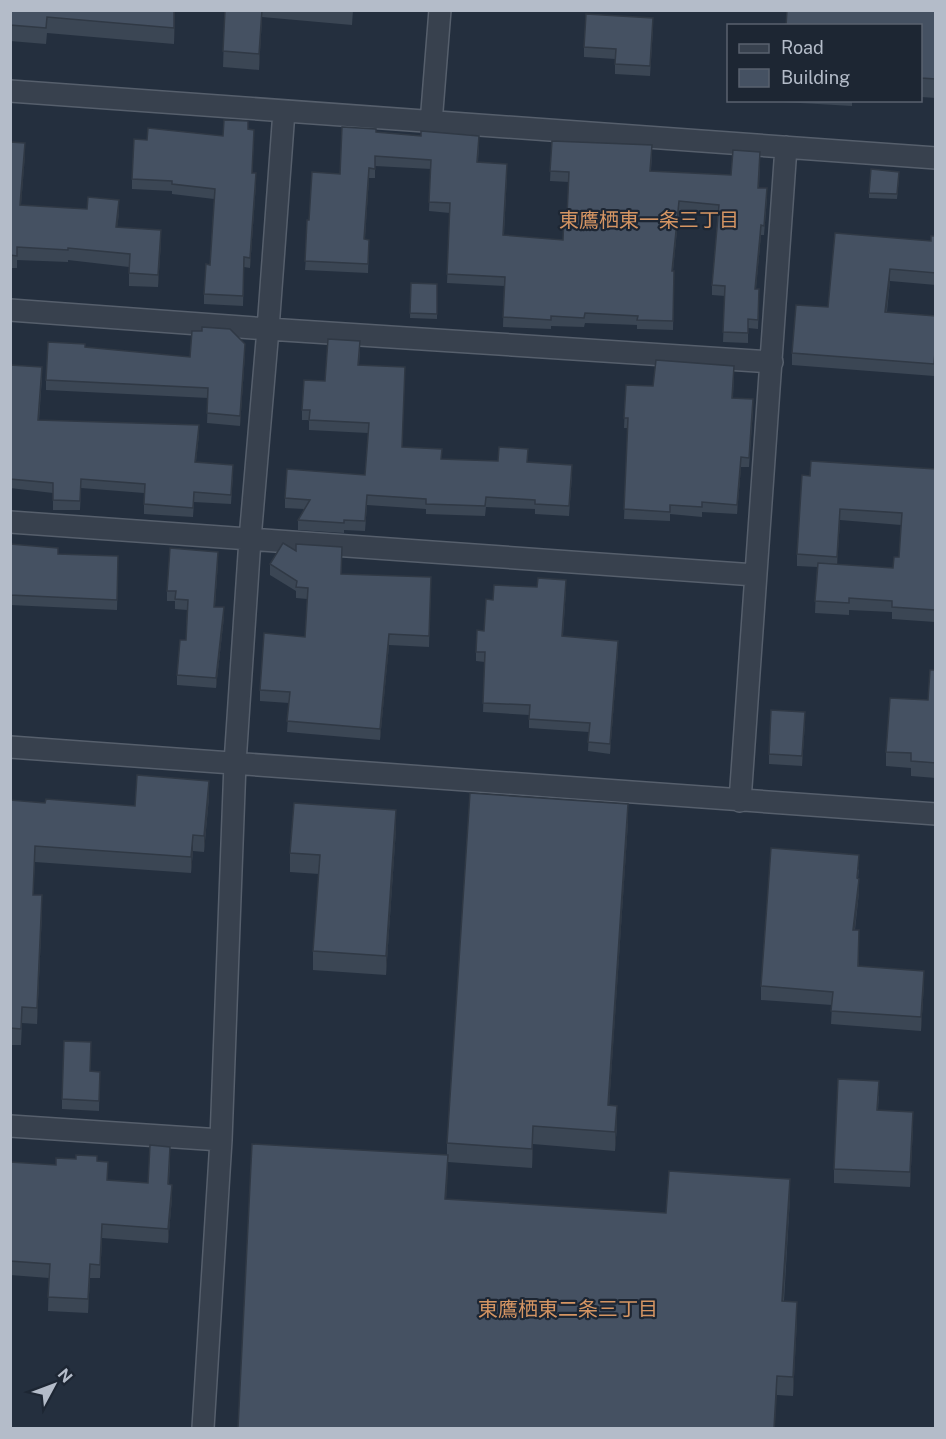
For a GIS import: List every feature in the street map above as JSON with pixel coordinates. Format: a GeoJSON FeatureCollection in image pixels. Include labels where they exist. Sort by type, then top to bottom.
{"type":"FeatureCollection","features":[{"type":"Feature","properties":{"kind":"street"},"geometry":{"type":"LineString","coordinates":[[431,123],[440,10]]}},
{"type":"Feature","properties":{"kind":"street"},"geometry":{"type":"LineString","coordinates":[[10,91],[936,158]]}},
{"type":"Feature","properties":{"kind":"street"},"geometry":{"type":"LineString","coordinates":[[203,1428],[221,1140],[235,763],[250,538],[284,111]]}},
{"type":"Feature","properties":{"kind":"street"},"geometry":{"type":"LineString","coordinates":[[740,801],[786,147]]}},
{"type":"Feature","properties":{"kind":"street"},"geometry":{"type":"LineString","coordinates":[[10,310],[772,362]]}},
{"type":"Feature","properties":{"kind":"street"},"geometry":{"type":"LineString","coordinates":[[10,522],[755,575]]}},
{"type":"Feature","properties":{"kind":"street"},"geometry":{"type":"LineString","coordinates":[[10,747],[936,814]]}},
{"type":"Feature","properties":{"kind":"street"},"geometry":{"type":"LineString","coordinates":[[10,1126],[221,1140]]}},
{"type":"Feature","properties":{"kind":"building"},"geometry":{"type":"Polygon","coordinates":[[[10,10],[174,10],[174,28],[47,17],[46,28],[10,25],[10,10]]]}},
{"type":"Feature","properties":{"kind":"building"},"geometry":{"type":"Polygon","coordinates":[[[225,10],[262,10],[259,54],[223,51],[225,10]]]}},
{"type":"Feature","properties":{"kind":"building"},"geometry":{"type":"Polygon","coordinates":[[[787,10],[936,10],[936,79],[922,78],[922,24],[786,24],[787,10]]]}},
{"type":"Feature","properties":{"kind":"building"},"geometry":{"type":"Polygon","coordinates":[[[586,14],[653,18],[650,66],[615,64],[616,49],[584,47],[586,14]]]}},
{"type":"Feature","properties":{"kind":"building"},"geometry":{"type":"Polygon","coordinates":[[[224,120],[248,121],[248,129],[254,130],[252,173],[256,173],[250,258],[244,257],[243,296],[204,294],[206,264],[210,265],[215,189],[172,184],[172,181],[132,179],[134,139],[147,140],[148,128],[223,136],[224,120]]]}},
{"type":"Feature","properties":{"kind":"building"},"geometry":{"type":"Polygon","coordinates":[[[342,127],[376,129],[376,132],[421,136],[421,131],[479,136],[477,162],[507,164],[503,235],[563,240],[569,172],[550,171],[552,141],[652,145],[650,171],[731,175],[733,150],[760,152],[758,188],[767,188],[755,289],[759,289],[758,320],[748,319],[748,333],[723,332],[725,286],[712,285],[719,205],[679,201],[672,271],[674,271],[673,321],[637,320],[638,316],[585,313],[584,318],[551,316],[551,320],[503,317],[505,277],[447,274],[450,203],[429,202],[431,160],[375,156],[375,169],[369,168],[364,239],[369,240],[368,264],[305,261],[312,172],[340,174],[342,127]]]}},
{"type":"Feature","properties":{"kind":"building"},"geometry":{"type":"Polygon","coordinates":[[[10,142],[25,143],[20,205],[87,209],[88,197],[119,200],[116,227],[161,230],[158,275],[129,273],[130,254],[68,248],[68,250],[17,247],[17,256],[10,255],[10,142]]]}},
{"type":"Feature","properties":{"kind":"building"},"geometry":{"type":"Polygon","coordinates":[[[871,169],[899,172],[897,194],[869,193],[871,169]]]}},
{"type":"Feature","properties":{"kind":"building"},"geometry":{"type":"Polygon","coordinates":[[[835,233],[931,241],[931,236],[936,236],[936,273],[890,269],[885,312],[936,316],[934,364],[792,353],[796,305],[828,307],[835,233]]]}},
{"type":"Feature","properties":{"kind":"building"},"geometry":{"type":"Polygon","coordinates":[[[411,283],[437,284],[437,314],[410,313],[411,283]]]}},
{"type":"Feature","properties":{"kind":"building"},"geometry":{"type":"Polygon","coordinates":[[[202,327],[230,329],[245,344],[240,416],[207,413],[208,388],[46,380],[48,342],[85,344],[85,347],[190,357],[192,331],[202,331],[202,327]]]}},
{"type":"Feature","properties":{"kind":"building"},"geometry":{"type":"Polygon","coordinates":[[[328,339],[360,341],[358,365],[405,367],[402,447],[442,449],[441,459],[498,461],[499,447],[528,449],[527,462],[572,465],[569,506],[535,504],[535,500],[486,497],[485,506],[426,504],[426,499],[367,495],[365,521],[344,520],[344,523],[298,520],[310,500],[285,498],[287,469],[365,475],[369,423],[309,420],[310,410],[302,410],[304,380],[325,381],[328,339]]]}},
{"type":"Feature","properties":{"kind":"building"},"geometry":{"type":"Polygon","coordinates":[[[656,360],[734,366],[732,398],[753,399],[749,458],[741,457],[737,505],[702,502],[702,507],[670,505],[670,512],[624,509],[628,418],[624,418],[626,385],[653,386],[656,360]]]}},
{"type":"Feature","properties":{"kind":"building"},"geometry":{"type":"Polygon","coordinates":[[[10,365],[42,367],[38,420],[199,425],[195,462],[233,465],[231,495],[194,492],[193,508],[144,504],[145,484],[81,479],[80,501],[53,500],[53,483],[10,479],[10,365]]]}},
{"type":"Feature","properties":{"kind":"building"},"geometry":{"type":"Polygon","coordinates":[[[811,461],[936,469],[935,610],[892,607],[892,601],[849,598],[849,603],[815,601],[818,563],[893,568],[894,557],[899,557],[902,513],[840,509],[837,557],[797,554],[802,475],[810,476],[811,461]]]}},
{"type":"Feature","properties":{"kind":"building"},"geometry":{"type":"Polygon","coordinates":[[[283,543],[296,551],[296,544],[342,547],[341,574],[431,577],[429,636],[389,634],[380,729],[287,721],[290,692],[260,690],[264,633],[305,637],[308,588],[296,587],[297,581],[270,564],[283,543]]]}},
{"type":"Feature","properties":{"kind":"building"},"geometry":{"type":"Polygon","coordinates":[[[10,544],[58,548],[58,554],[118,556],[117,600],[10,595],[10,544]]]}},
{"type":"Feature","properties":{"kind":"building"},"geometry":{"type":"Polygon","coordinates":[[[170,548],[218,552],[214,607],[224,607],[216,678],[177,675],[180,640],[186,640],[188,600],[175,599],[176,591],[167,591],[170,548]]]}},
{"type":"Feature","properties":{"kind":"building"},"geometry":{"type":"Polygon","coordinates":[[[538,578],[566,580],[562,636],[618,641],[610,744],[588,742],[590,723],[529,719],[530,705],[483,703],[485,652],[476,652],[477,630],[484,631],[486,599],[493,600],[494,585],[537,587],[538,578]]]}},
{"type":"Feature","properties":{"kind":"building"},"geometry":{"type":"Polygon","coordinates":[[[930,670],[936,670],[936,763],[911,761],[911,753],[886,752],[890,698],[928,700],[930,670]]]}},
{"type":"Feature","properties":{"kind":"building"},"geometry":{"type":"Polygon","coordinates":[[[771,710],[805,712],[802,756],[769,754],[771,710]]]}},
{"type":"Feature","properties":{"kind":"building"},"geometry":{"type":"Polygon","coordinates":[[[137,775],[209,781],[204,836],[193,835],[191,857],[35,846],[33,895],[42,895],[37,1008],[22,1007],[21,1029],[10,1028],[10,800],[45,803],[46,799],[135,806],[137,775]]]}},
{"type":"Feature","properties":{"kind":"building"},"geometry":{"type":"Polygon","coordinates":[[[470,793],[628,804],[608,1105],[617,1106],[615,1132],[533,1126],[532,1149],[447,1143],[470,793]]]}},
{"type":"Feature","properties":{"kind":"building"},"geometry":{"type":"Polygon","coordinates":[[[294,803],[396,810],[386,956],[313,951],[320,855],[290,853],[294,803]]]}},
{"type":"Feature","properties":{"kind":"building"},"geometry":{"type":"Polygon","coordinates":[[[771,848],[859,855],[857,878],[859,879],[853,930],[859,930],[858,966],[924,971],[921,1017],[831,1011],[833,992],[761,986],[771,848]]]}},
{"type":"Feature","properties":{"kind":"building"},"geometry":{"type":"Polygon","coordinates":[[[64,1041],[91,1042],[90,1071],[100,1072],[99,1101],[62,1099],[64,1041]]]}},
{"type":"Feature","properties":{"kind":"building"},"geometry":{"type":"Polygon","coordinates":[[[838,1079],[879,1081],[877,1110],[913,1112],[910,1172],[834,1169],[838,1079]]]}},
{"type":"Feature","properties":{"kind":"building"},"geometry":{"type":"Polygon","coordinates":[[[252,1144],[448,1155],[445,1199],[666,1213],[669,1171],[790,1179],[782,1301],[797,1302],[793,1377],[777,1376],[774,1428],[238,1428],[252,1144]]]}},
{"type":"Feature","properties":{"kind":"building"},"geometry":{"type":"Polygon","coordinates":[[[150,1145],[170,1147],[168,1184],[172,1185],[168,1229],[102,1224],[100,1265],[90,1264],[88,1299],[48,1297],[50,1264],[10,1261],[10,1162],[56,1165],[56,1158],[76,1159],[76,1155],[97,1156],[97,1161],[108,1162],[107,1180],[148,1183],[150,1145]]]}},
{"type":"Feature","properties":{"kind":"district","name":"東鷹栖東一条三丁目"},"geometry":{"type":"Point","coordinates":[649,220]}},
{"type":"Feature","properties":{"kind":"district","name":"東鷹栖東二条三丁目"},"geometry":{"type":"Point","coordinates":[568,1309]}}]}
